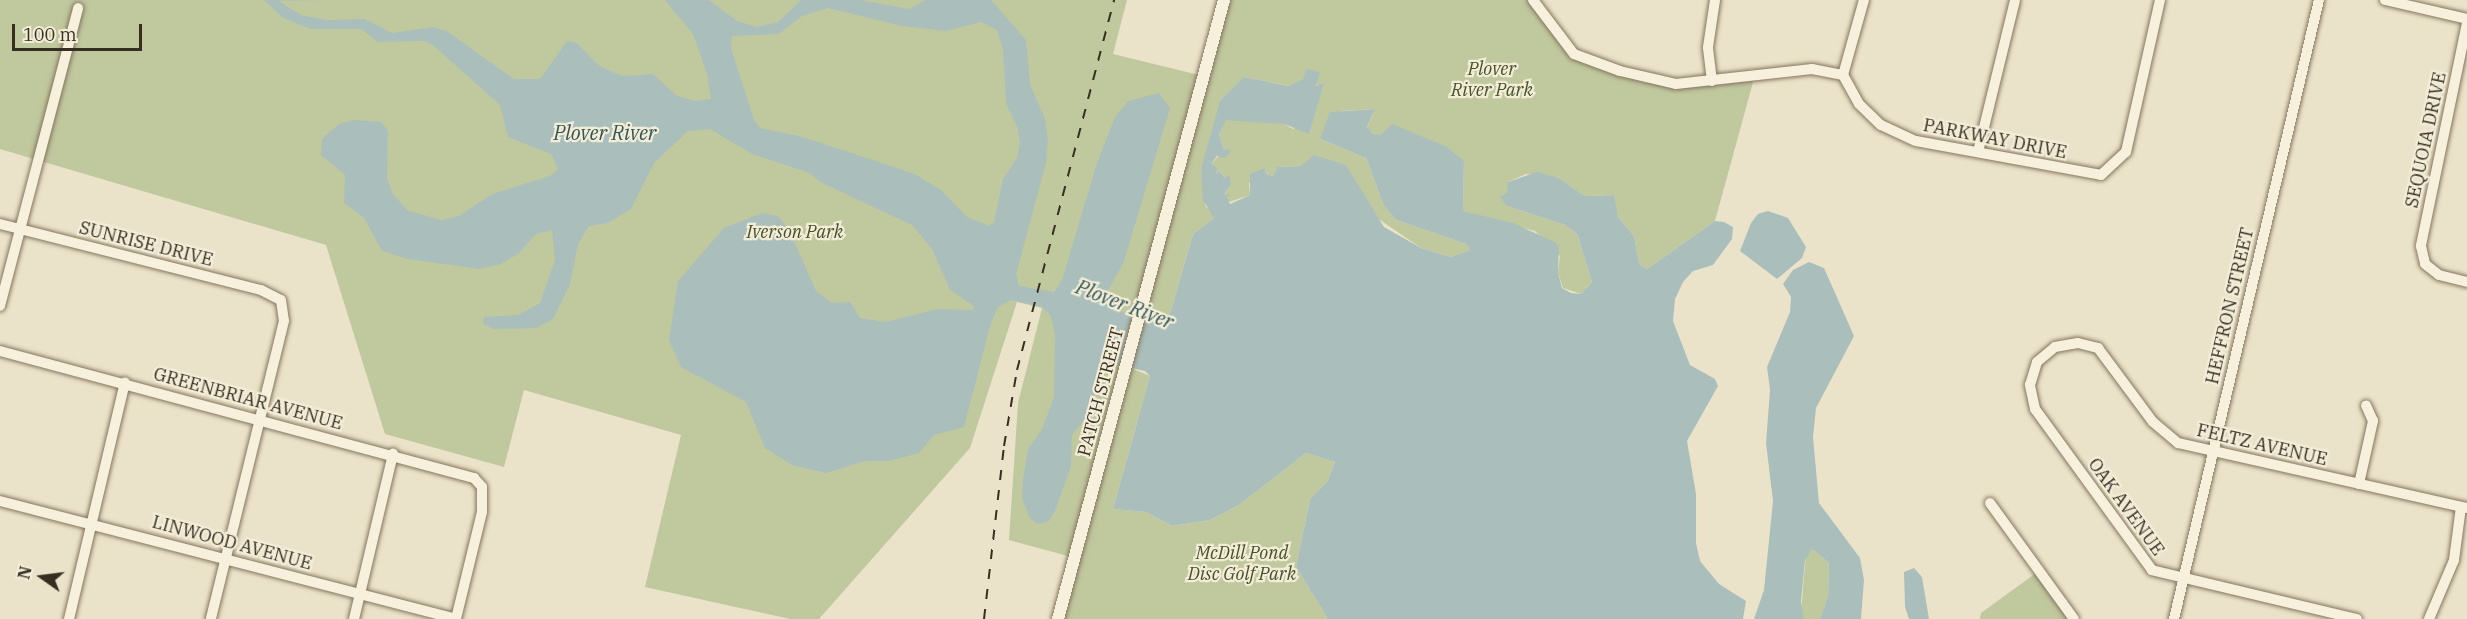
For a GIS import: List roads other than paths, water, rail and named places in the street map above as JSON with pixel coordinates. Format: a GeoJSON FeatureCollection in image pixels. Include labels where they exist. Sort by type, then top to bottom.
{"type":"FeatureCollection","features":[{"type":"Feature","properties":{"kind":"street","name":"PATCH STREET"},"geometry":{"type":"LineString","coordinates":[[1058,619],[1224,0]]}},
{"type":"Feature","properties":{"kind":"street"},"geometry":{"type":"LineString","coordinates":[[1533,0],[1574,54],[1658,81],[1676,84],[1812,69],[1843,75],[1864,0]]}},
{"type":"Feature","properties":{"kind":"street"},"geometry":{"type":"LineString","coordinates":[[1712,81],[1708,47],[1715,0]]}},
{"type":"Feature","properties":{"kind":"street"},"geometry":{"type":"LineString","coordinates":[[1978,152],[2016,0]]}},
{"type":"Feature","properties":{"kind":"street","name":"PARKWAY DRIVE"},"geometry":{"type":"LineString","coordinates":[[1843,75],[1859,104],[1881,125],[1916,141],[2101,176],[2113,167],[2126,152],[2160,0]]}},
{"type":"Feature","properties":{"kind":"street","name":"HEFFRON STREET"},"geometry":{"type":"LineString","coordinates":[[2174,619],[2319,0]]}},
{"type":"Feature","properties":{"kind":"street"},"geometry":{"type":"LineString","coordinates":[[2385,0],[2467,21]]}},
{"type":"Feature","properties":{"kind":"street"},"geometry":{"type":"LineString","coordinates":[[0,306],[78,8]]}},
{"type":"Feature","properties":{"kind":"street","name":"SEQUOIA DRIVE"},"geometry":{"type":"LineString","coordinates":[[2467,21],[2421,246],[2425,264],[2439,275],[2467,282]]}},
{"type":"Feature","properties":{"kind":"street","name":"SUNRISE DRIVE"},"geometry":{"type":"LineString","coordinates":[[0,224],[261,290],[281,300],[285,314],[258,419]]}},
{"type":"Feature","properties":{"kind":"street","name":"FELTZ AVENUE"},"geometry":{"type":"LineString","coordinates":[[2055,347],[2078,343],[2098,348],[2153,422],[2178,443],[2464,508]]}},
{"type":"Feature","properties":{"kind":"street","name":"OAK AVENUE"},"geometry":{"type":"LineString","coordinates":[[2055,347],[2037,362],[2030,384],[2035,409],[2152,570],[2358,619]]}},
{"type":"Feature","properties":{"kind":"street","name":"GREENBRIAR AVENUE"},"geometry":{"type":"LineString","coordinates":[[0,351],[461,472],[482,487],[482,512],[456,619]]}},
{"type":"Feature","properties":{"kind":"street"},"geometry":{"type":"LineString","coordinates":[[69,619],[124,383]]}},
{"type":"Feature","properties":{"kind":"street"},"geometry":{"type":"LineString","coordinates":[[2359,484],[2373,422],[2366,405]]}},
{"type":"Feature","properties":{"kind":"street"},"geometry":{"type":"LineString","coordinates":[[211,619],[258,419]]}},
{"type":"Feature","properties":{"kind":"street"},"geometry":{"type":"LineString","coordinates":[[354,619],[393,454]]}},
{"type":"Feature","properties":{"kind":"street","name":"LINWOOD AVENUE"},"geometry":{"type":"LineString","coordinates":[[0,501],[456,619]]}},
{"type":"Feature","properties":{"kind":"street"},"geometry":{"type":"LineString","coordinates":[[1990,503],[2074,619]]}},
{"type":"Feature","properties":{"kind":"street"},"geometry":{"type":"LineString","coordinates":[[2429,619],[2454,560],[2464,508]]}},
{"type":"Feature","properties":{"kind":"water","name":"Plover River"},"geometry":{"type":"Polygon","coordinates":[[[264,0],[277,0],[301,15],[327,20],[365,19],[392,33],[434,27],[448,32],[514,79],[540,79],[567,41],[577,43],[597,64],[612,72],[623,76],[653,74],[677,96],[696,101],[711,99],[707,74],[693,34],[665,0],[709,0],[737,21],[757,27],[778,22],[801,0],[860,0],[909,9],[925,0],[991,0],[1026,40],[1030,84],[1045,119],[1048,140],[1046,163],[1016,274],[1019,286],[1054,292],[1062,280],[1097,163],[1115,117],[1128,101],[1159,93],[1170,108],[1123,264],[1107,292],[1113,309],[1153,322],[1170,314],[1193,234],[1214,218],[1203,200],[1201,169],[1220,101],[1244,77],[1289,86],[1303,79],[1307,69],[1320,72],[1316,86],[1324,83],[1309,134],[1284,124],[1226,120],[1219,134],[1224,150],[1230,149],[1230,153],[1224,158],[1217,156],[1211,164],[1217,167],[1216,174],[1219,171],[1225,178],[1229,175],[1231,185],[1224,194],[1231,195],[1227,197],[1230,204],[1250,195],[1250,174],[1265,168],[1266,174],[1273,176],[1277,167],[1301,166],[1314,155],[1346,165],[1384,227],[1421,248],[1451,257],[1470,250],[1466,244],[1396,220],[1383,204],[1366,158],[1320,139],[1330,112],[1375,109],[1367,127],[1373,134],[1381,135],[1392,124],[1447,147],[1464,161],[1463,211],[1513,223],[1555,242],[1559,247],[1558,272],[1562,288],[1571,293],[1581,294],[1592,282],[1577,234],[1565,225],[1507,206],[1500,197],[1507,193],[1508,182],[1537,172],[1559,178],[1585,196],[1614,195],[1618,217],[1634,236],[1639,264],[1647,269],[1715,221],[1724,222],[1733,227],[1732,239],[1713,265],[1693,271],[1683,282],[1675,299],[1673,321],[1690,365],[1715,379],[1718,386],[1687,441],[1696,494],[1696,543],[1700,561],[1719,584],[1746,601],[1743,619],[1328,619],[1296,567],[1310,499],[1327,482],[1335,462],[1306,453],[1239,505],[1210,520],[1172,526],[1146,512],[1113,509],[1150,376],[1145,371],[1105,362],[1087,416],[1072,435],[1071,466],[1055,511],[1049,521],[1038,524],[1030,518],[1022,499],[1023,479],[1028,449],[1042,429],[1054,397],[1055,334],[1051,316],[1042,307],[1011,300],[998,307],[991,323],[964,427],[934,435],[919,453],[889,461],[865,461],[826,473],[792,465],[765,448],[746,402],[681,367],[669,340],[678,281],[724,228],[762,213],[778,216],[790,232],[816,291],[832,303],[850,302],[860,318],[885,322],[938,309],[973,310],[974,306],[950,290],[932,249],[912,225],[820,182],[810,173],[752,154],[710,129],[688,131],[654,163],[631,209],[608,223],[589,226],[578,244],[570,284],[553,319],[536,328],[494,329],[483,324],[484,317],[518,315],[540,303],[555,260],[552,230],[536,234],[519,253],[501,264],[479,269],[408,259],[382,251],[364,218],[344,203],[345,175],[321,155],[322,139],[339,124],[353,120],[381,122],[388,131],[387,179],[393,194],[407,210],[441,220],[459,216],[492,194],[550,176],[558,169],[551,154],[508,137],[500,105],[434,46],[424,41],[377,42],[362,29],[310,29],[282,17],[264,0]],[[828,8],[802,16],[779,34],[732,36],[731,48],[754,120],[760,128],[803,137],[915,174],[941,190],[967,217],[989,226],[994,222],[1003,179],[1017,158],[1020,144],[1018,129],[1006,103],[1003,49],[997,30],[981,22],[946,31],[902,26],[828,8]]]}},
{"type":"Feature","properties":{"kind":"water"},"geometry":{"type":"Polygon","coordinates":[[[1768,211],[1788,218],[1806,247],[1802,258],[1777,279],[1740,251],[1751,223],[1758,214],[1768,211]]]}},
{"type":"Feature","properties":{"kind":"water"},"geometry":{"type":"Polygon","coordinates":[[[1809,262],[1824,268],[1854,336],[1816,408],[1813,437],[1819,503],[1860,558],[1864,580],[1861,619],[1820,619],[1828,597],[1829,563],[1812,549],[1805,560],[1801,602],[1804,619],[1754,619],[1764,590],[1773,501],[1766,443],[1770,390],[1767,367],[1790,312],[1791,297],[1783,284],[1793,270],[1809,262]]]}},
{"type":"Feature","properties":{"kind":"water"},"geometry":{"type":"Polygon","coordinates":[[[1914,568],[1922,577],[1929,619],[1909,619],[1905,607],[1904,572],[1914,568]]]}},
{"type":"Feature","properties":{"kind":"railway"},"geometry":{"type":"LineString","coordinates":[[984,619],[1004,446],[1017,370],[1114,0]]}},
{"type":"Feature","properties":{"kind":"park label","name":"Plover River Park"},"geometry":{"type":"Point","coordinates":[1492,80]}},
{"type":"Feature","properties":{"kind":"park label","name":"Iverson Park"},"geometry":{"type":"Point","coordinates":[795,232]}},
{"type":"Feature","properties":{"kind":"park label","name":"McDill Pond Disc Golf Park"},"geometry":{"type":"Point","coordinates":[1242,564]}}]}
